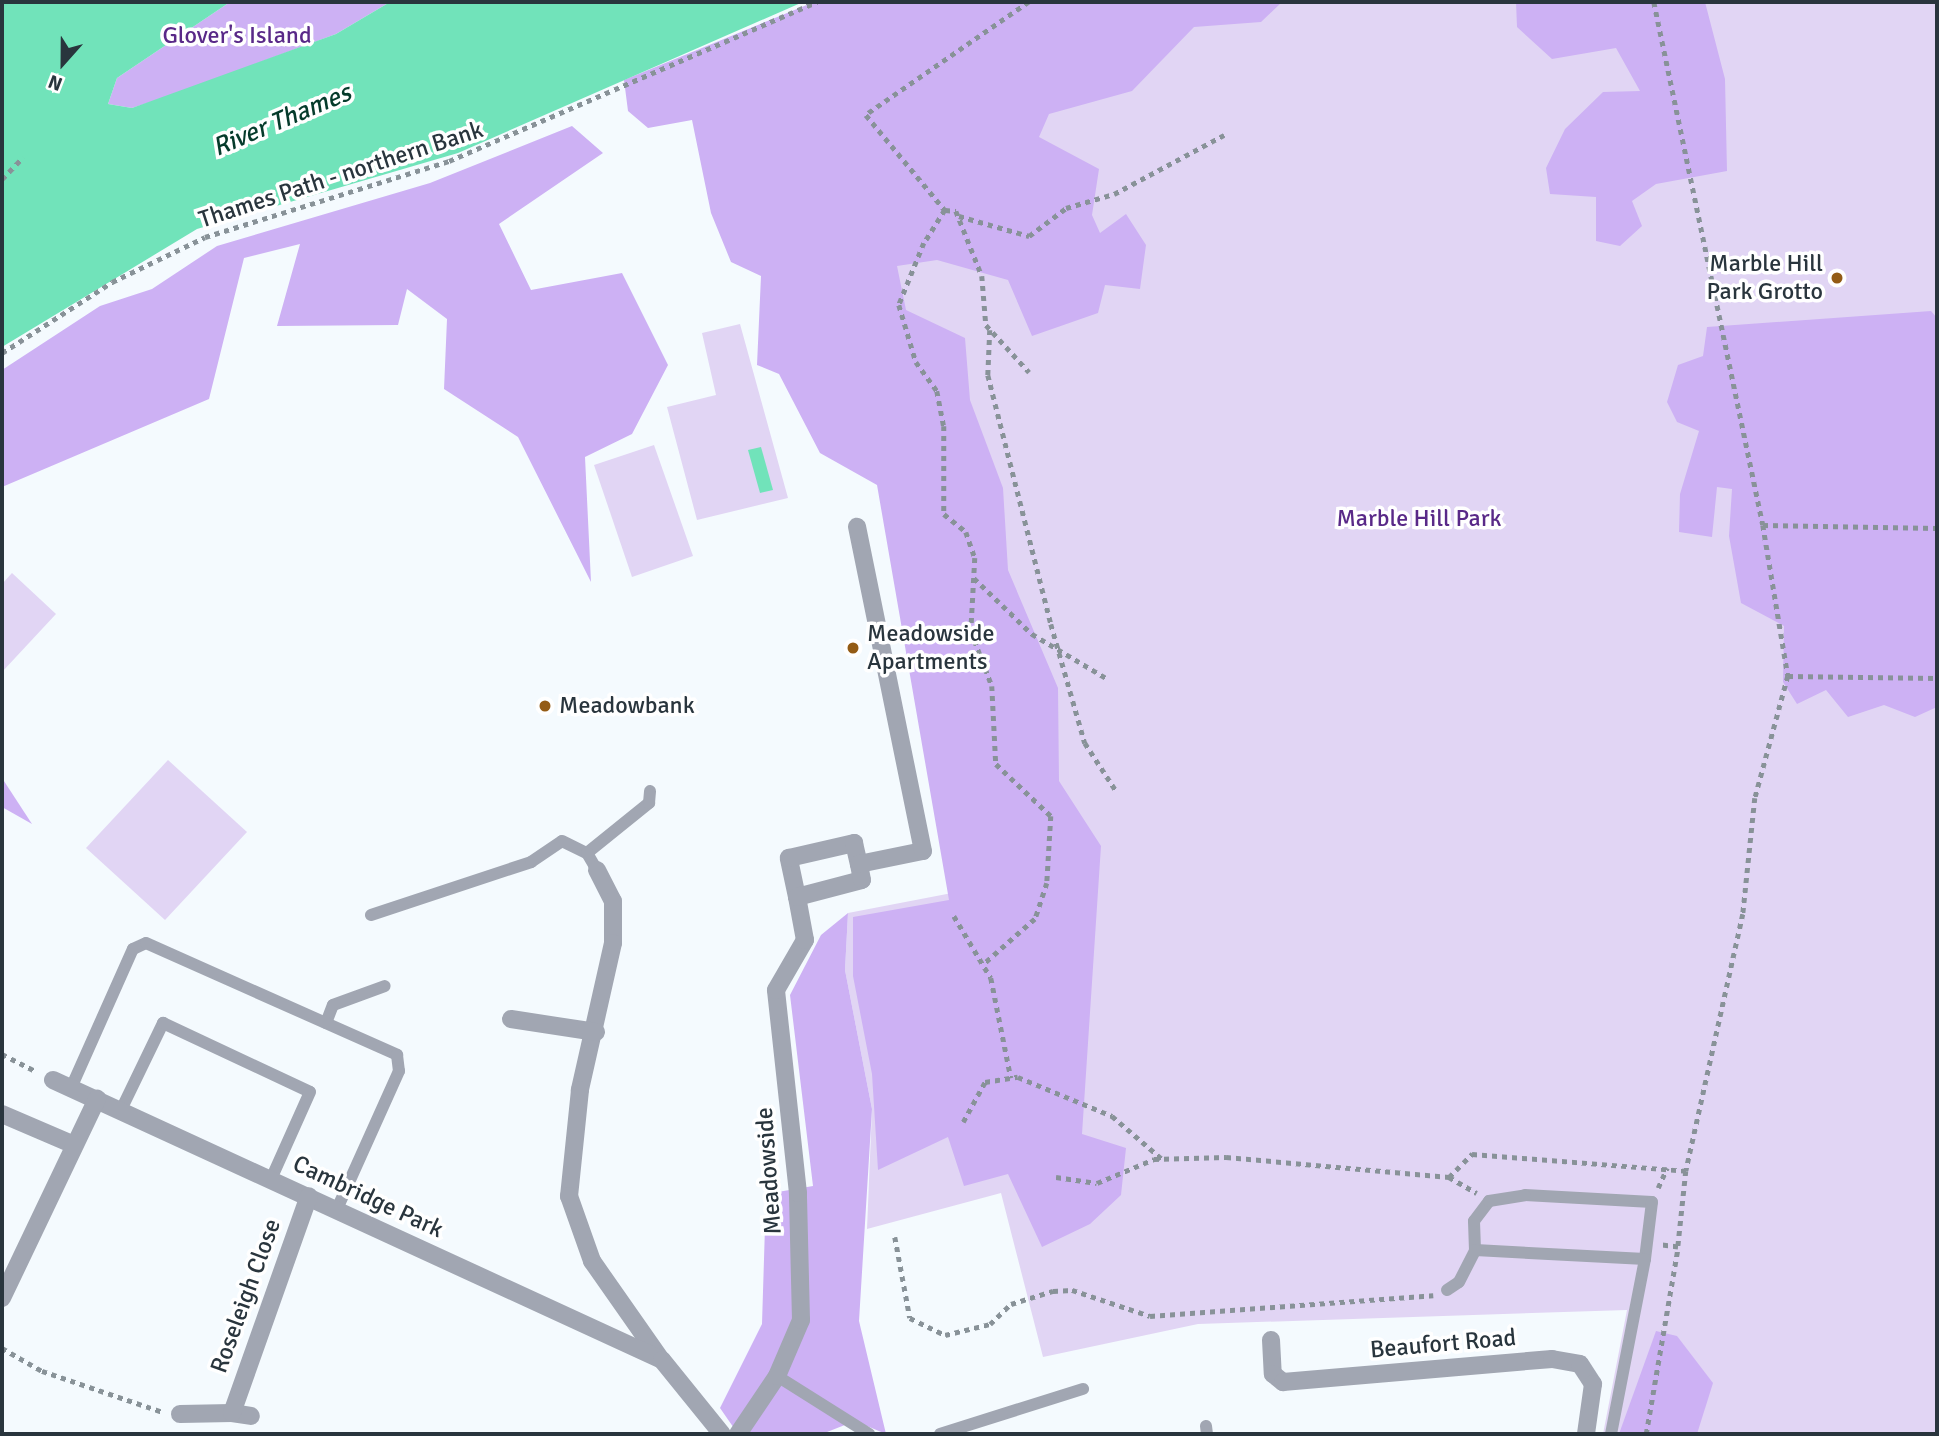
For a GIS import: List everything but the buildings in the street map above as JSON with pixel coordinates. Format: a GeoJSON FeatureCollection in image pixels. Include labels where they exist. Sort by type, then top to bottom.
{"type":"FeatureCollection","features":[{"type":"Feature","properties":{"kind":"street"},"geometry":{"type":"LineString","coordinates":[[797,897],[862,880],[859,864],[923,851],[856,527]]}},
{"type":"Feature","properties":{"kind":"street","name":"Meadowside"},"geometry":{"type":"LineString","coordinates":[[738,1434],[777,1376],[801,1320],[798,1193],[776,990],[805,940],[789,858],[854,843],[859,864]]}},
{"type":"Feature","properties":{"kind":"street","name":"Cambridge Park"},"geometry":{"type":"LineString","coordinates":[[597,870],[613,901],[613,943],[596,1032],[580,1090],[569,1196],[592,1261],[662,1360],[722,1434]]}},
{"type":"Feature","properties":{"kind":"street"},"geometry":{"type":"LineString","coordinates":[[510,1019],[596,1032]]}},
{"type":"Feature","properties":{"kind":"street","name":"Cambridge Park"},"geometry":{"type":"LineString","coordinates":[[53,1080],[662,1360]]}},
{"type":"Feature","properties":{"kind":"street"},"geometry":{"type":"LineString","coordinates":[[2,1298],[97,1099]]}},
{"type":"Feature","properties":{"kind":"street"},"geometry":{"type":"LineString","coordinates":[[2,1114],[74,1144]]}},
{"type":"Feature","properties":{"kind":"street","name":"Roseleigh Close"},"geometry":{"type":"LineString","coordinates":[[232,1413],[309,1196]]}},
{"type":"Feature","properties":{"kind":"street","name":"Beaufort Road"},"geometry":{"type":"LineString","coordinates":[[1271,1340],[1273,1374],[1283,1382],[1552,1359],[1580,1364],[1593,1384],[1586,1434]]}},
{"type":"Feature","properties":{"kind":"street","name":"Roseleigh Close"},"geometry":{"type":"LineString","coordinates":[[180,1414],[232,1413],[251,1416]]}},
{"type":"Feature","properties":{"kind":"lane"},"geometry":{"type":"LineString","coordinates":[[587,853],[649,803],[650,791]]}},
{"type":"Feature","properties":{"kind":"lane"},"geometry":{"type":"LineString","coordinates":[[371,915],[531,862],[562,841],[587,853],[597,870]]}},
{"type":"Feature","properties":{"kind":"lane"},"geometry":{"type":"LineString","coordinates":[[71,1088],[133,949],[146,943],[397,1055],[399,1071],[337,1209]]}},
{"type":"Feature","properties":{"kind":"lane"},"geometry":{"type":"LineString","coordinates":[[326,1023],[333,1005],[386,986]]}},
{"type":"Feature","properties":{"kind":"lane"},"geometry":{"type":"LineString","coordinates":[[121,1110],[163,1023],[310,1092],[271,1179]]}},
{"type":"Feature","properties":{"kind":"lane"},"geometry":{"type":"LineString","coordinates":[[1447,1290],[1459,1282],[1475,1250],[1474,1221],[1489,1201],[1525,1195],[1652,1202],[1645,1259],[1611,1434]]}},
{"type":"Feature","properties":{"kind":"lane"},"geometry":{"type":"LineString","coordinates":[[1475,1250],[1645,1259]]}},
{"type":"Feature","properties":{"kind":"lane"},"geometry":{"type":"LineString","coordinates":[[777,1376],[869,1434]]}},
{"type":"Feature","properties":{"kind":"lane"},"geometry":{"type":"LineString","coordinates":[[940,1434],[1083,1389]]}},
{"type":"Feature","properties":{"kind":"path","name":"Thames Path - northern Bank"},"geometry":{"type":"LineString","coordinates":[[2,354],[112,282],[205,237],[449,161],[817,2]]}},
{"type":"Feature","properties":{"kind":"path"},"geometry":{"type":"LineString","coordinates":[[1029,2],[866,115],[946,210],[1028,236],[1066,208],[1114,194],[1224,135]]}},
{"type":"Feature","properties":{"kind":"path"},"geometry":{"type":"LineString","coordinates":[[1646,1434],[1678,1247],[1686,1171],[1743,914],[1755,798],[1788,676],[1763,525],[1654,2]]}},
{"type":"Feature","properties":{"kind":"path"},"geometry":{"type":"LineString","coordinates":[[2,179],[23,157]]}},
{"type":"Feature","properties":{"kind":"path"},"geometry":{"type":"LineString","coordinates":[[946,210],[924,243],[899,305],[916,362],[937,391],[944,426],[944,514],[966,533],[974,578],[971,631],[992,686],[996,764],[1051,816],[1047,883],[1035,919],[984,964]]}},
{"type":"Feature","properties":{"kind":"path"},"geometry":{"type":"LineString","coordinates":[[958,216],[982,276],[990,330],[988,375],[1085,743],[1117,792]]}},
{"type":"Feature","properties":{"kind":"path"},"geometry":{"type":"LineString","coordinates":[[990,330],[1029,372]]}},
{"type":"Feature","properties":{"kind":"path"},"geometry":{"type":"LineString","coordinates":[[1763,525],[1937,528]]}},
{"type":"Feature","properties":{"kind":"path"},"geometry":{"type":"LineString","coordinates":[[974,578],[1060,652],[1106,678]]}},
{"type":"Feature","properties":{"kind":"path"},"geometry":{"type":"LineString","coordinates":[[1788,676],[1937,678]]}},
{"type":"Feature","properties":{"kind":"path"},"geometry":{"type":"LineString","coordinates":[[954,916],[984,964],[1012,1078]]}},
{"type":"Feature","properties":{"kind":"path"},"geometry":{"type":"LineString","coordinates":[[2,1054],[53,1080]]}},
{"type":"Feature","properties":{"kind":"path"},"geometry":{"type":"LineString","coordinates":[[963,1122],[985,1082],[1012,1078],[1112,1116],[1163,1159]]}},
{"type":"Feature","properties":{"kind":"path"},"geometry":{"type":"LineString","coordinates":[[1449,1177],[1472,1154],[1686,1171]]}},
{"type":"Feature","properties":{"kind":"path"},"geometry":{"type":"LineString","coordinates":[[1056,1177],[1097,1183],[1163,1159],[1226,1157],[1449,1177],[1489,1201]]}},
{"type":"Feature","properties":{"kind":"path"},"geometry":{"type":"LineString","coordinates":[[895,1237],[910,1318],[945,1335],[990,1324],[1011,1304],[1053,1291],[1072,1290],[1150,1316],[1447,1290]]}},
{"type":"Feature","properties":{"kind":"path"},"geometry":{"type":"LineString","coordinates":[[1647,1243],[1678,1247]]}},
{"type":"Feature","properties":{"kind":"path"},"geometry":{"type":"LineString","coordinates":[[2,1348],[42,1371],[180,1414]]}},
{"type":"Feature","properties":{"kind":"green space","name":"Glover's Island"},"geometry":{"type":"Polygon","coordinates":[[[230,2],[390,2],[336,34],[178,93],[132,108],[108,104],[117,78],[230,2]]]}},
{"type":"Feature","properties":{"kind":"green space"},"geometry":{"type":"Polygon","coordinates":[[[814,2],[1282,2],[1261,22],[1194,27],[1132,91],[1049,114],[1039,137],[1099,169],[1092,215],[1100,233],[1126,214],[1146,245],[1140,289],[1105,285],[1098,313],[1032,336],[1008,280],[937,260],[897,266],[906,310],[965,338],[970,400],[1003,488],[1008,570],[1058,688],[1059,781],[1101,846],[1082,1134],[1126,1148],[1121,1195],[1090,1224],[1042,1247],[1008,1174],[964,1186],[948,1137],[878,1170],[872,1074],[853,976],[853,917],[949,900],[877,485],[820,453],[779,374],[757,365],[761,276],[731,262],[711,213],[692,120],[648,128],[628,111],[624,80],[814,2]]]}},
{"type":"Feature","properties":{"kind":"green space","name":"Marble Hill Park"},"geometry":{"type":"Polygon","coordinates":[[[834,2],[1937,2],[1937,1434],[1603,1434],[1627,1310],[1198,1324],[1043,1357],[1001,1193],[867,1229],[872,1109],[845,970],[848,913],[952,893],[834,2]]]}},
{"type":"Feature","properties":{"kind":"green space"},"geometry":{"type":"Polygon","coordinates":[[[1516,2],[1705,2],[1725,79],[1727,171],[1656,184],[1632,201],[1642,226],[1620,246],[1596,241],[1596,197],[1550,194],[1546,168],[1565,129],[1603,92],[1640,91],[1616,48],[1552,59],[1517,27],[1516,2]]]}},
{"type":"Feature","properties":{"kind":"green space"},"geometry":{"type":"Polygon","coordinates":[[[572,126],[603,153],[499,224],[531,290],[622,273],[668,365],[632,434],[585,457],[591,582],[518,437],[444,389],[447,319],[407,289],[398,325],[277,326],[300,244],[244,258],[209,399],[2,487],[2,370],[100,306],[152,289],[217,246],[430,183],[572,126]]]}},
{"type":"Feature","properties":{"kind":"green space"},"geometry":{"type":"Polygon","coordinates":[[[1931,311],[1937,318],[1937,707],[1915,717],[1884,705],[1848,717],[1826,690],[1797,704],[1783,682],[1784,626],[1741,603],[1729,536],[1732,489],[1717,487],[1712,537],[1679,532],[1680,494],[1699,431],[1677,422],[1667,402],[1678,365],[1703,356],[1707,327],[1931,311]]]}},
{"type":"Feature","properties":{"kind":"green space"},"geometry":{"type":"Polygon","coordinates":[[[740,324],[788,498],[697,520],[667,407],[716,395],[702,333],[740,324]]]}},
{"type":"Feature","properties":{"kind":"green space"},"geometry":{"type":"Polygon","coordinates":[[[654,445],[693,556],[632,577],[594,465],[654,445]]]}},
{"type":"Feature","properties":{"kind":"green space"},"geometry":{"type":"Polygon","coordinates":[[[12,573],[56,614],[2,672],[2,584],[12,573]]]}},
{"type":"Feature","properties":{"kind":"green space"},"geometry":{"type":"Polygon","coordinates":[[[168,760],[247,832],[165,920],[86,848],[168,760]]]}},
{"type":"Feature","properties":{"kind":"green space"},"geometry":{"type":"Polygon","coordinates":[[[2,778],[32,824],[2,807],[2,778]]]}},
{"type":"Feature","properties":{"kind":"green space"},"geometry":{"type":"Polygon","coordinates":[[[848,913],[845,970],[872,1109],[859,1321],[886,1434],[855,1421],[822,1434],[738,1434],[720,1408],[762,1324],[766,1194],[813,1186],[790,995],[821,935],[848,913]]]}},
{"type":"Feature","properties":{"kind":"green space"},"geometry":{"type":"Polygon","coordinates":[[[1656,1331],[1677,1336],[1713,1383],[1697,1434],[1619,1434],[1656,1331]]]}},
{"type":"Feature","properties":{"kind":"water","name":"River Thames"},"geometry":{"type":"Polygon","coordinates":[[[2,2],[230,2],[117,78],[108,104],[132,108],[336,34],[390,2],[803,2],[458,153],[197,229],[2,347],[2,2]]]}},
{"type":"Feature","properties":{"kind":"water"},"geometry":{"type":"Polygon","coordinates":[[[761,447],[773,490],[760,493],[748,450],[761,447]]]}},
{"type":"Feature","properties":{"kind":"place","name":"Marble Hill Park Grotto"},"geometry":{"type":"Point","coordinates":[1837,278]}},
{"type":"Feature","properties":{"kind":"place","name":"Meadowside Apartments"},"geometry":{"type":"Point","coordinates":[853,648]}},
{"type":"Feature","properties":{"kind":"place","name":"Meadowbank"},"geometry":{"type":"Point","coordinates":[545,706]}}]}
